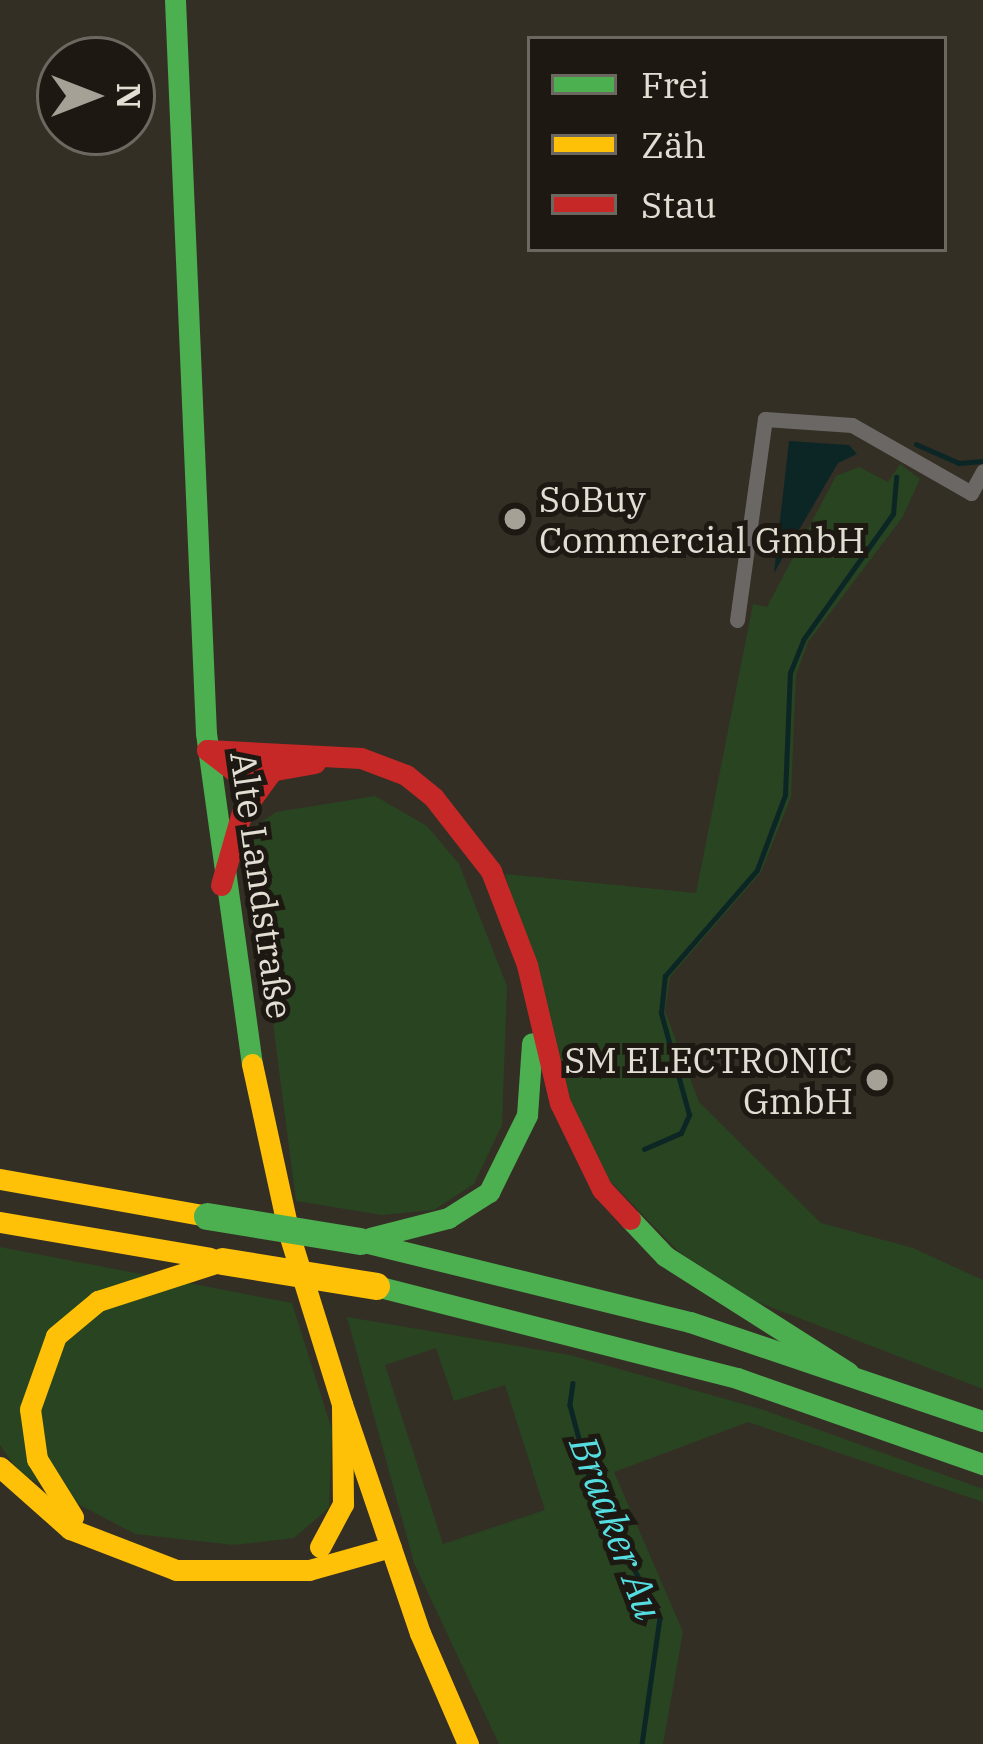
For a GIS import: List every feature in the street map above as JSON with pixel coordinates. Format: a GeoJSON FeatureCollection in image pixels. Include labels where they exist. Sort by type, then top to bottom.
{"type":"FeatureCollection","features":[{"type":"Feature","properties":{"kind":"main road","name":"Alte Landstraße"},"geometry":{"type":"LineString","coordinates":[[175,0],[207,750],[221,885],[271,1160],[342,1405],[468,1744]]}},
{"type":"Feature","properties":{"kind":"main road"},"geometry":{"type":"LineString","coordinates":[[207,750],[231,772],[269,775],[338,757]]}},
{"type":"Feature","properties":{"kind":"main road"},"geometry":{"type":"LineString","coordinates":[[207,750],[384,764],[434,798],[491,872],[527,965],[560,1103],[602,1189],[665,1256],[848,1372]]}},
{"type":"Feature","properties":{"kind":"main road"},"geometry":{"type":"LineString","coordinates":[[221,885],[242,812],[269,775]]}},
{"type":"Feature","properties":{"kind":"main road"},"geometry":{"type":"LineString","coordinates":[[360,1241],[448,1218],[489,1192],[506,1170],[527,1115],[533,1065],[527,965]]}},
{"type":"Feature","properties":{"kind":"main road"},"geometry":{"type":"LineString","coordinates":[[0,1179],[360,1241],[564,1288],[848,1372],[983,1420]]}},
{"type":"Feature","properties":{"kind":"main road"},"geometry":{"type":"LineString","coordinates":[[0,1222],[376,1286],[737,1378],[983,1464]]}},
{"type":"Feature","properties":{"kind":"main road"},"geometry":{"type":"LineString","coordinates":[[98,1543],[62,1505],[38,1459],[30,1409],[37,1375],[56,1336],[98,1301],[222,1261]]}},
{"type":"Feature","properties":{"kind":"main road"},"geometry":{"type":"LineString","coordinates":[[320,1547],[343,1504],[342,1405]]}},
{"type":"Feature","properties":{"kind":"main road"},"geometry":{"type":"LineString","coordinates":[[0,1467],[52,1516],[98,1543],[176,1570],[344,1564],[392,1547]]}},
{"type":"Feature","properties":{"kind":"main road"},"geometry":{"type":"LineString","coordinates":[[272,1570],[320,1547],[365,1538],[392,1547]]}},
{"type":"Feature","properties":{"kind":"street"},"geometry":{"type":"LineString","coordinates":[[737,620],[765,418],[852,425],[970,493],[983,471]]}},
{"type":"Feature","properties":{"kind":"green space"},"geometry":{"type":"Polygon","coordinates":[[[900,464],[920,479],[902,518],[808,642],[796,675],[791,797],[761,872],[670,977],[665,1011],[699,1102],[821,1223],[913,1248],[983,1280],[983,1389],[755,1301],[679,1252],[610,1181],[574,1112],[505,874],[696,893],[753,604],[767,607],[836,476],[859,467],[888,482],[900,464]]]}},
{"type":"Feature","properties":{"kind":"green space"},"geometry":{"type":"Polygon","coordinates":[[[375,796],[427,826],[459,864],[507,986],[502,1125],[474,1184],[434,1210],[382,1215],[296,1201],[248,831],[276,812],[375,796]]]}},
{"type":"Feature","properties":{"kind":"green space"},"geometry":{"type":"Polygon","coordinates":[[[0,1247],[292,1303],[332,1430],[329,1508],[294,1538],[234,1545],[135,1534],[19,1473],[0,1445],[0,1247]]]}},
{"type":"Feature","properties":{"kind":"green space"},"geometry":{"type":"Polygon","coordinates":[[[347,1317],[570,1355],[764,1410],[983,1489],[983,1502],[748,1422],[614,1472],[683,1632],[663,1744],[499,1744],[414,1563],[347,1317]],[[436,1348],[385,1365],[443,1544],[545,1510],[505,1385],[454,1401],[436,1348]]]}},
{"type":"Feature","properties":{"kind":"water"},"geometry":{"type":"Polygon","coordinates":[[[789,441],[849,445],[857,454],[838,463],[774,573],[789,441]]]}},
{"type":"Feature","properties":{"kind":"waterway","name":"Braaker Au"},"geometry":{"type":"LineString","coordinates":[[916,444],[959,463],[983,461]]}},
{"type":"Feature","properties":{"kind":"waterway","name":"Braaker Au"},"geometry":{"type":"LineString","coordinates":[[644,1149],[681,1133],[689,1115],[661,1013],[665,976],[757,870],[785,795],[790,673],[803,640],[893,514],[896,477]]}},
{"type":"Feature","properties":{"kind":"waterway","name":"Braaker Au"},"geometry":{"type":"LineString","coordinates":[[573,1383],[570,1405],[593,1491],[660,1618],[642,1744]]}},
{"type":"Feature","properties":{"kind":"traffic: fast"},"geometry":{"type":"LineString","coordinates":[[175,0],[206,733],[252,1064]]}},
{"type":"Feature","properties":{"kind":"traffic: fast"},"geometry":{"type":"LineString","coordinates":[[370,1238],[448,1218],[489,1192],[527,1115],[532,1043]]}},
{"type":"Feature","properties":{"kind":"traffic: fast"},"geometry":{"type":"LineString","coordinates":[[207,1216],[360,1241]]}},
{"type":"Feature","properties":{"kind":"traffic: fast"},"geometry":{"type":"LineString","coordinates":[[630,1219],[665,1256],[848,1372]]}},
{"type":"Feature","properties":{"kind":"traffic: fast"},"geometry":{"type":"LineString","coordinates":[[360,1241],[690,1322],[983,1421]]}},
{"type":"Feature","properties":{"kind":"traffic: fast"},"geometry":{"type":"LineString","coordinates":[[376,1286],[737,1378],[983,1464]]}},
{"type":"Feature","properties":{"kind":"traffic: slow"},"geometry":{"type":"LineString","coordinates":[[252,1064],[289,1234],[342,1404],[420,1633],[468,1744]]}},
{"type":"Feature","properties":{"kind":"traffic: slow"},"geometry":{"type":"LineString","coordinates":[[0,1179],[207,1216]]}},
{"type":"Feature","properties":{"kind":"traffic: slow"},"geometry":{"type":"LineString","coordinates":[[0,1222],[210,1258]]}},
{"type":"Feature","properties":{"kind":"traffic: slow"},"geometry":{"type":"LineString","coordinates":[[73,1517],[37,1459],[30,1409],[56,1336],[98,1301],[222,1261]]}},
{"type":"Feature","properties":{"kind":"traffic: slow"},"geometry":{"type":"LineString","coordinates":[[222,1261],[376,1286]]}},
{"type":"Feature","properties":{"kind":"traffic: slow"},"geometry":{"type":"LineString","coordinates":[[320,1547],[343,1504],[342,1404]]}},
{"type":"Feature","properties":{"kind":"traffic: slow"},"geometry":{"type":"LineString","coordinates":[[0,1467],[70,1529],[176,1570],[309,1570],[391,1547]]}},
{"type":"Feature","properties":{"kind":"traffic: jam"},"geometry":{"type":"LineString","coordinates":[[207,750],[361,758],[406,775],[434,798],[491,871],[527,965],[560,1103],[602,1189],[630,1219]]}},
{"type":"Feature","properties":{"kind":"traffic: jam"},"geometry":{"type":"LineString","coordinates":[[207,750],[241,776],[315,763]]}},
{"type":"Feature","properties":{"kind":"traffic: jam"},"geometry":{"type":"LineString","coordinates":[[221,885],[242,812],[269,775]]}},
{"type":"Feature","properties":{"kind":"place","name":"SoBuy Commercial GmbH"},"geometry":{"type":"Point","coordinates":[515,519]}},
{"type":"Feature","properties":{"kind":"place","name":"SM ELECTRONIC GmbH"},"geometry":{"type":"Point","coordinates":[877,1080]}}]}
